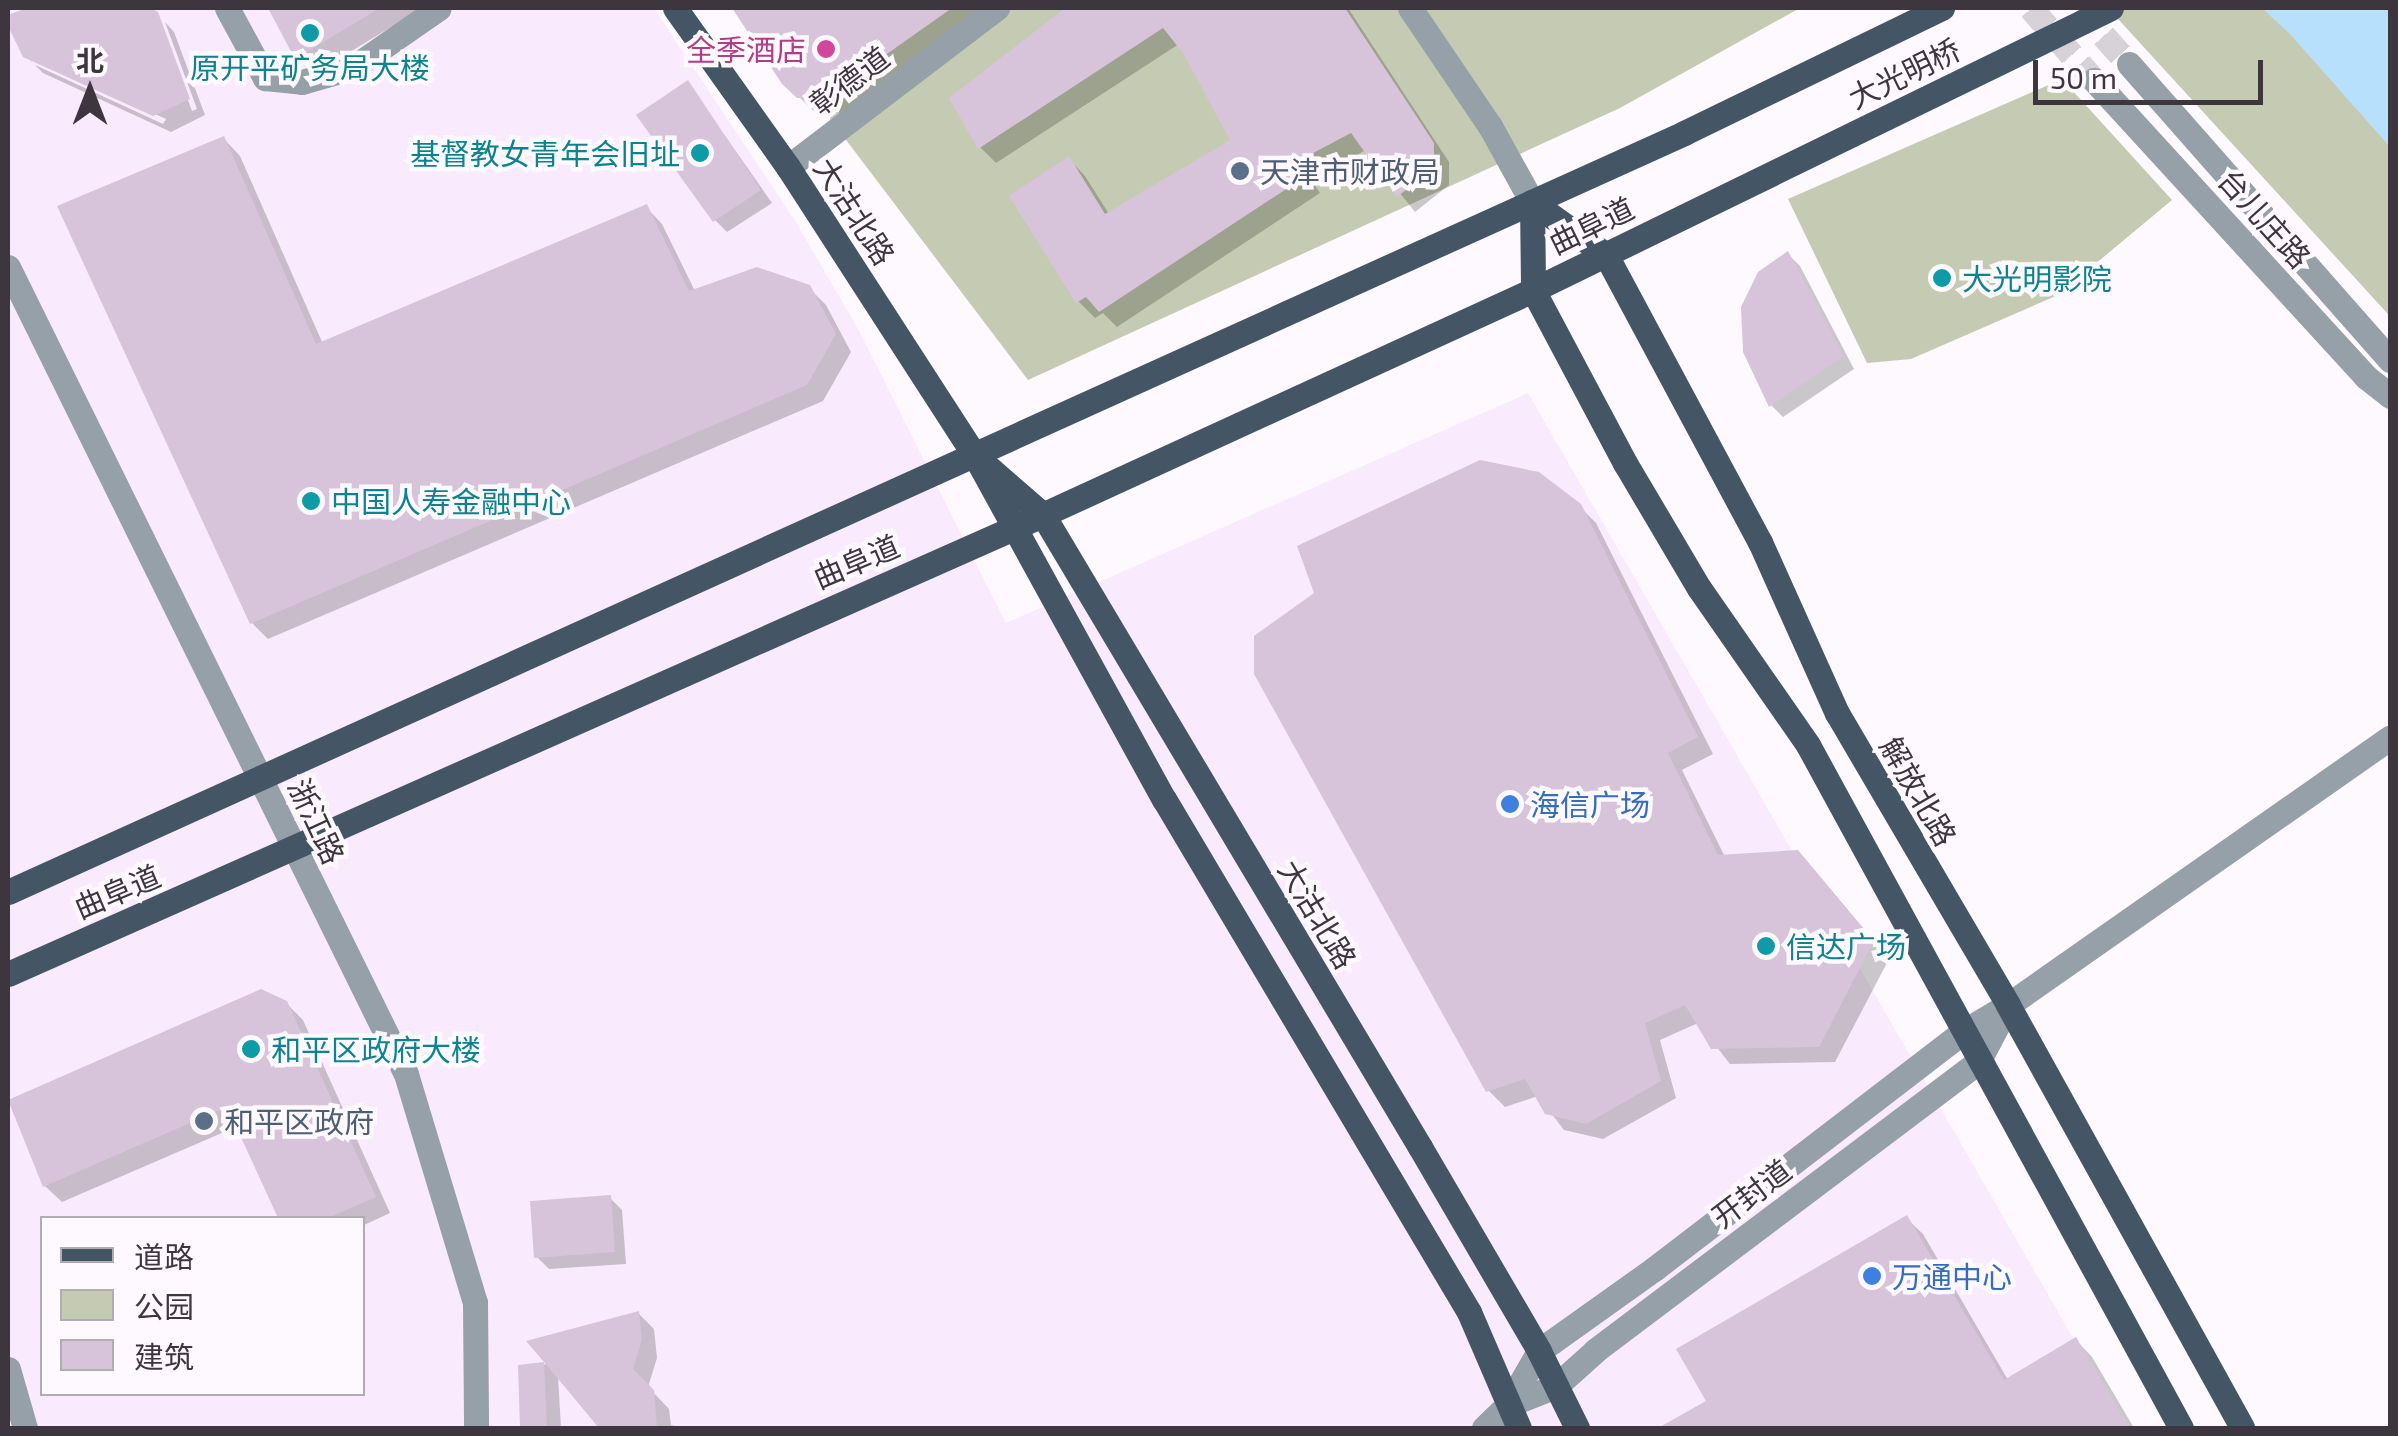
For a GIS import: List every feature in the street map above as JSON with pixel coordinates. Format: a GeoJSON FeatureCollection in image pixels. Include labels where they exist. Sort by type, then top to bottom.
{"type":"FeatureCollection","features":[{"type":"Feature","properties":{"kind":"main road","name":"大沽北路"},"geometry":{"type":"LineString","coordinates":[[675,8],[788,168],[974,454],[1164,799],[1469,1312],[1519,1428]]}},
{"type":"Feature","properties":{"kind":"main road","name":"大光明桥"},"geometry":{"type":"LineString","coordinates":[[1684,133],[1942,8]]}},
{"type":"Feature","properties":{"kind":"main road","name":"大光明桥"},"geometry":{"type":"LineString","coordinates":[[1725,195],[2111,8]]}},
{"type":"Feature","properties":{"kind":"main road","name":"曲阜道"},"geometry":{"type":"LineString","coordinates":[[8,892],[1684,133]]}},
{"type":"Feature","properties":{"kind":"main road","name":"曲阜道"},"geometry":{"type":"LineString","coordinates":[[8,974],[293,850],[696,665],[1016,527],[1533,290],[1725,195]]}},
{"type":"Feature","properties":{"kind":"main road","name":"解放北路"},"geometry":{"type":"LineString","coordinates":[[1532,202],[1606,255],[1760,542],[1837,712],[2008,1005],[2242,1428]]}},
{"type":"Feature","properties":{"kind":"main road","name":"解放北路"},"geometry":{"type":"LineString","coordinates":[[1532,202],[1533,290],[1699,588],[1808,745],[2181,1428]]}},
{"type":"Feature","properties":{"kind":"main road","name":"大沽北路"},"geometry":{"type":"LineString","coordinates":[[974,454],[1042,515],[1539,1351],[1578,1428]]}},
{"type":"Feature","properties":{"kind":"street"},"geometry":{"type":"LineString","coordinates":[[227,8],[265,78],[302,82],[354,68],[438,8]]}},
{"type":"Feature","properties":{"kind":"street","name":"彰德道"},"geometry":{"type":"LineString","coordinates":[[788,168],[997,8]]}},
{"type":"Feature","properties":{"kind":"street","name":"解放北路"},"geometry":{"type":"LineString","coordinates":[[1410,8],[1490,126],[1532,202]]}},
{"type":"Feature","properties":{"kind":"street","name":"台儿庄路"},"geometry":{"type":"LineString","coordinates":[[2129,64],[2390,360]]}},
{"type":"Feature","properties":{"kind":"street","name":"台儿庄路"},"geometry":{"type":"LineString","coordinates":[[2094,80],[2366,377],[2390,396]]}},
{"type":"Feature","properties":{"kind":"street","name":"浙江路"},"geometry":{"type":"LineString","coordinates":[[8,267],[406,1074],[475,1303],[476,1428]]}},
{"type":"Feature","properties":{"kind":"street","name":"开封道"},"geometry":{"type":"LineString","coordinates":[[1484,1428],[1508,1404],[1539,1351],[1654,1270],[1963,1032],[2008,1005],[2390,738]]}},
{"type":"Feature","properties":{"kind":"street","name":"开封道"},"geometry":{"type":"LineString","coordinates":[[1508,1404],[1556,1386],[1595,1351],[1978,1062],[2008,1005]]}},
{"type":"Feature","properties":{"kind":"street"},"geometry":{"type":"LineString","coordinates":[[8,1369],[26,1428]]}},
{"type":"Feature","properties":{"kind":"shaded area"},"geometry":{"type":"Polygon","coordinates":[[[8,8],[654,8],[797,224],[857,327],[1006,623],[1528,393],[2125,1428],[8,1428],[8,8]]]}},
{"type":"Feature","properties":{"kind":"green space"},"geometry":{"type":"Polygon","coordinates":[[[746,8],[1800,8],[1620,108],[1028,380],[746,8]]]}},
{"type":"Feature","properties":{"kind":"green space"},"geometry":{"type":"Polygon","coordinates":[[[2108,8],[2390,8],[2390,317],[2387,313],[2108,8]]]}},
{"type":"Feature","properties":{"kind":"green space","name":"大光明影院"},"geometry":{"type":"Polygon","coordinates":[[[2062,79],[2172,200],[2058,295],[1911,359],[1867,363],[1788,199],[2062,79]]]}},
{"type":"Feature","properties":{"kind":"water"},"geometry":{"type":"Polygon","coordinates":[[[2262,8],[2390,8],[2390,147],[2290,34],[2262,8]]]}},
{"type":"Feature","properties":{"kind":"building"},"geometry":{"type":"Polygon","coordinates":[[[27,8],[150,8],[158,12],[190,99],[153,116],[23,57],[8,26],[8,15],[27,8]]]}},
{"type":"Feature","properties":{"kind":"building","name":"原开平矿务局大楼"},"geometry":{"type":"Polygon","coordinates":[[[268,8],[380,8],[295,59],[268,8]]]}},
{"type":"Feature","properties":{"kind":"building","name":"全季酒店"},"geometry":{"type":"Polygon","coordinates":[[[732,8],[952,8],[826,97],[797,98],[782,84],[732,8]]]}},
{"type":"Feature","properties":{"kind":"building"},"geometry":{"type":"Polygon","coordinates":[[[1065,8],[1345,8],[1434,143],[1434,168],[1397,197],[1351,133],[1296,162],[1306,176],[1099,312],[1086,297],[1076,303],[1009,196],[1069,156],[1105,214],[1230,140],[1183,53],[1163,28],[978,149],[949,98],[1065,8]]]}},
{"type":"Feature","properties":{"kind":"building","name":"基督教女青年会旧址"},"geometry":{"type":"Polygon","coordinates":[[[688,80],[761,190],[713,222],[636,115],[688,80]]]}},
{"type":"Feature","properties":{"kind":"building"},"geometry":{"type":"Polygon","coordinates":[[[224,136],[316,344],[647,204],[689,291],[757,267],[810,285],[836,334],[807,385],[250,624],[57,206],[224,136]]]}},
{"type":"Feature","properties":{"kind":"building"},"geometry":{"type":"Polygon","coordinates":[[[1788,251],[1844,356],[1769,407],[1743,352],[1741,307],[1758,272],[1788,251]]]}},
{"type":"Feature","properties":{"kind":"building","name":"海信广场"},"geometry":{"type":"Polygon","coordinates":[[[1480,460],[1539,472],[1581,504],[1698,737],[1668,753],[1718,855],[1798,850],[1874,941],[1819,1047],[1711,1049],[1685,1005],[1645,1023],[1661,1081],[1586,1124],[1545,1114],[1525,1079],[1486,1092],[1254,674],[1254,636],[1314,593],[1297,546],[1480,460]]]}},
{"type":"Feature","properties":{"kind":"building"},"geometry":{"type":"Polygon","coordinates":[[[261,989],[287,1001],[376,1197],[333,1216],[277,1216],[227,1107],[43,1187],[8,1100],[261,989]]]}},
{"type":"Feature","properties":{"kind":"building"},"geometry":{"type":"Polygon","coordinates":[[[611,1195],[615,1252],[534,1258],[530,1201],[611,1195]]]}},
{"type":"Feature","properties":{"kind":"building","name":"万通中心"},"geometry":{"type":"Polygon","coordinates":[[[1907,1215],[2004,1380],[2076,1337],[2130,1428],[1658,1428],[1706,1401],[1676,1349],[1907,1215]]]}},
{"type":"Feature","properties":{"kind":"building"},"geometry":{"type":"Polygon","coordinates":[[[639,1311],[642,1340],[633,1369],[654,1390],[657,1428],[599,1428],[526,1341],[639,1311]]]}},
{"type":"Feature","properties":{"kind":"building"},"geometry":{"type":"Polygon","coordinates":[[[544,1362],[547,1428],[520,1428],[518,1365],[544,1362]]]}},
{"type":"Feature","properties":{"kind":"tunnel"},"geometry":{"type":"LineString","coordinates":[[2031,8],[2094,80]]}},
{"type":"Feature","properties":{"kind":"tunnel"},"geometry":{"type":"LineString","coordinates":[[2079,8],[2129,64]]}},
{"type":"Feature","properties":{"kind":"place","name":"原开平矿务局大楼"},"geometry":{"type":"Point","coordinates":[310,33]}},
{"type":"Feature","properties":{"kind":"place","name":"全季酒店"},"geometry":{"type":"Point","coordinates":[826,49]}},
{"type":"Feature","properties":{"kind":"place","name":"基督教女青年会旧址"},"geometry":{"type":"Point","coordinates":[700,153]}},
{"type":"Feature","properties":{"kind":"place","name":"天津市财政局"},"geometry":{"type":"Point","coordinates":[1240,171]}},
{"type":"Feature","properties":{"kind":"place","name":"大光明影院"},"geometry":{"type":"Point","coordinates":[1942,278]}},
{"type":"Feature","properties":{"kind":"place","name":"中国人寿金融中心"},"geometry":{"type":"Point","coordinates":[311,501]}},
{"type":"Feature","properties":{"kind":"place","name":"海信广场"},"geometry":{"type":"Point","coordinates":[1510,804]}},
{"type":"Feature","properties":{"kind":"place","name":"信达广场"},"geometry":{"type":"Point","coordinates":[1766,946]}},
{"type":"Feature","properties":{"kind":"place","name":"和平区政府大楼"},"geometry":{"type":"Point","coordinates":[251,1049]}},
{"type":"Feature","properties":{"kind":"place","name":"和平区政府"},"geometry":{"type":"Point","coordinates":[204,1121]}},
{"type":"Feature","properties":{"kind":"place","name":"万通中心"},"geometry":{"type":"Point","coordinates":[1872,1276]}}]}
